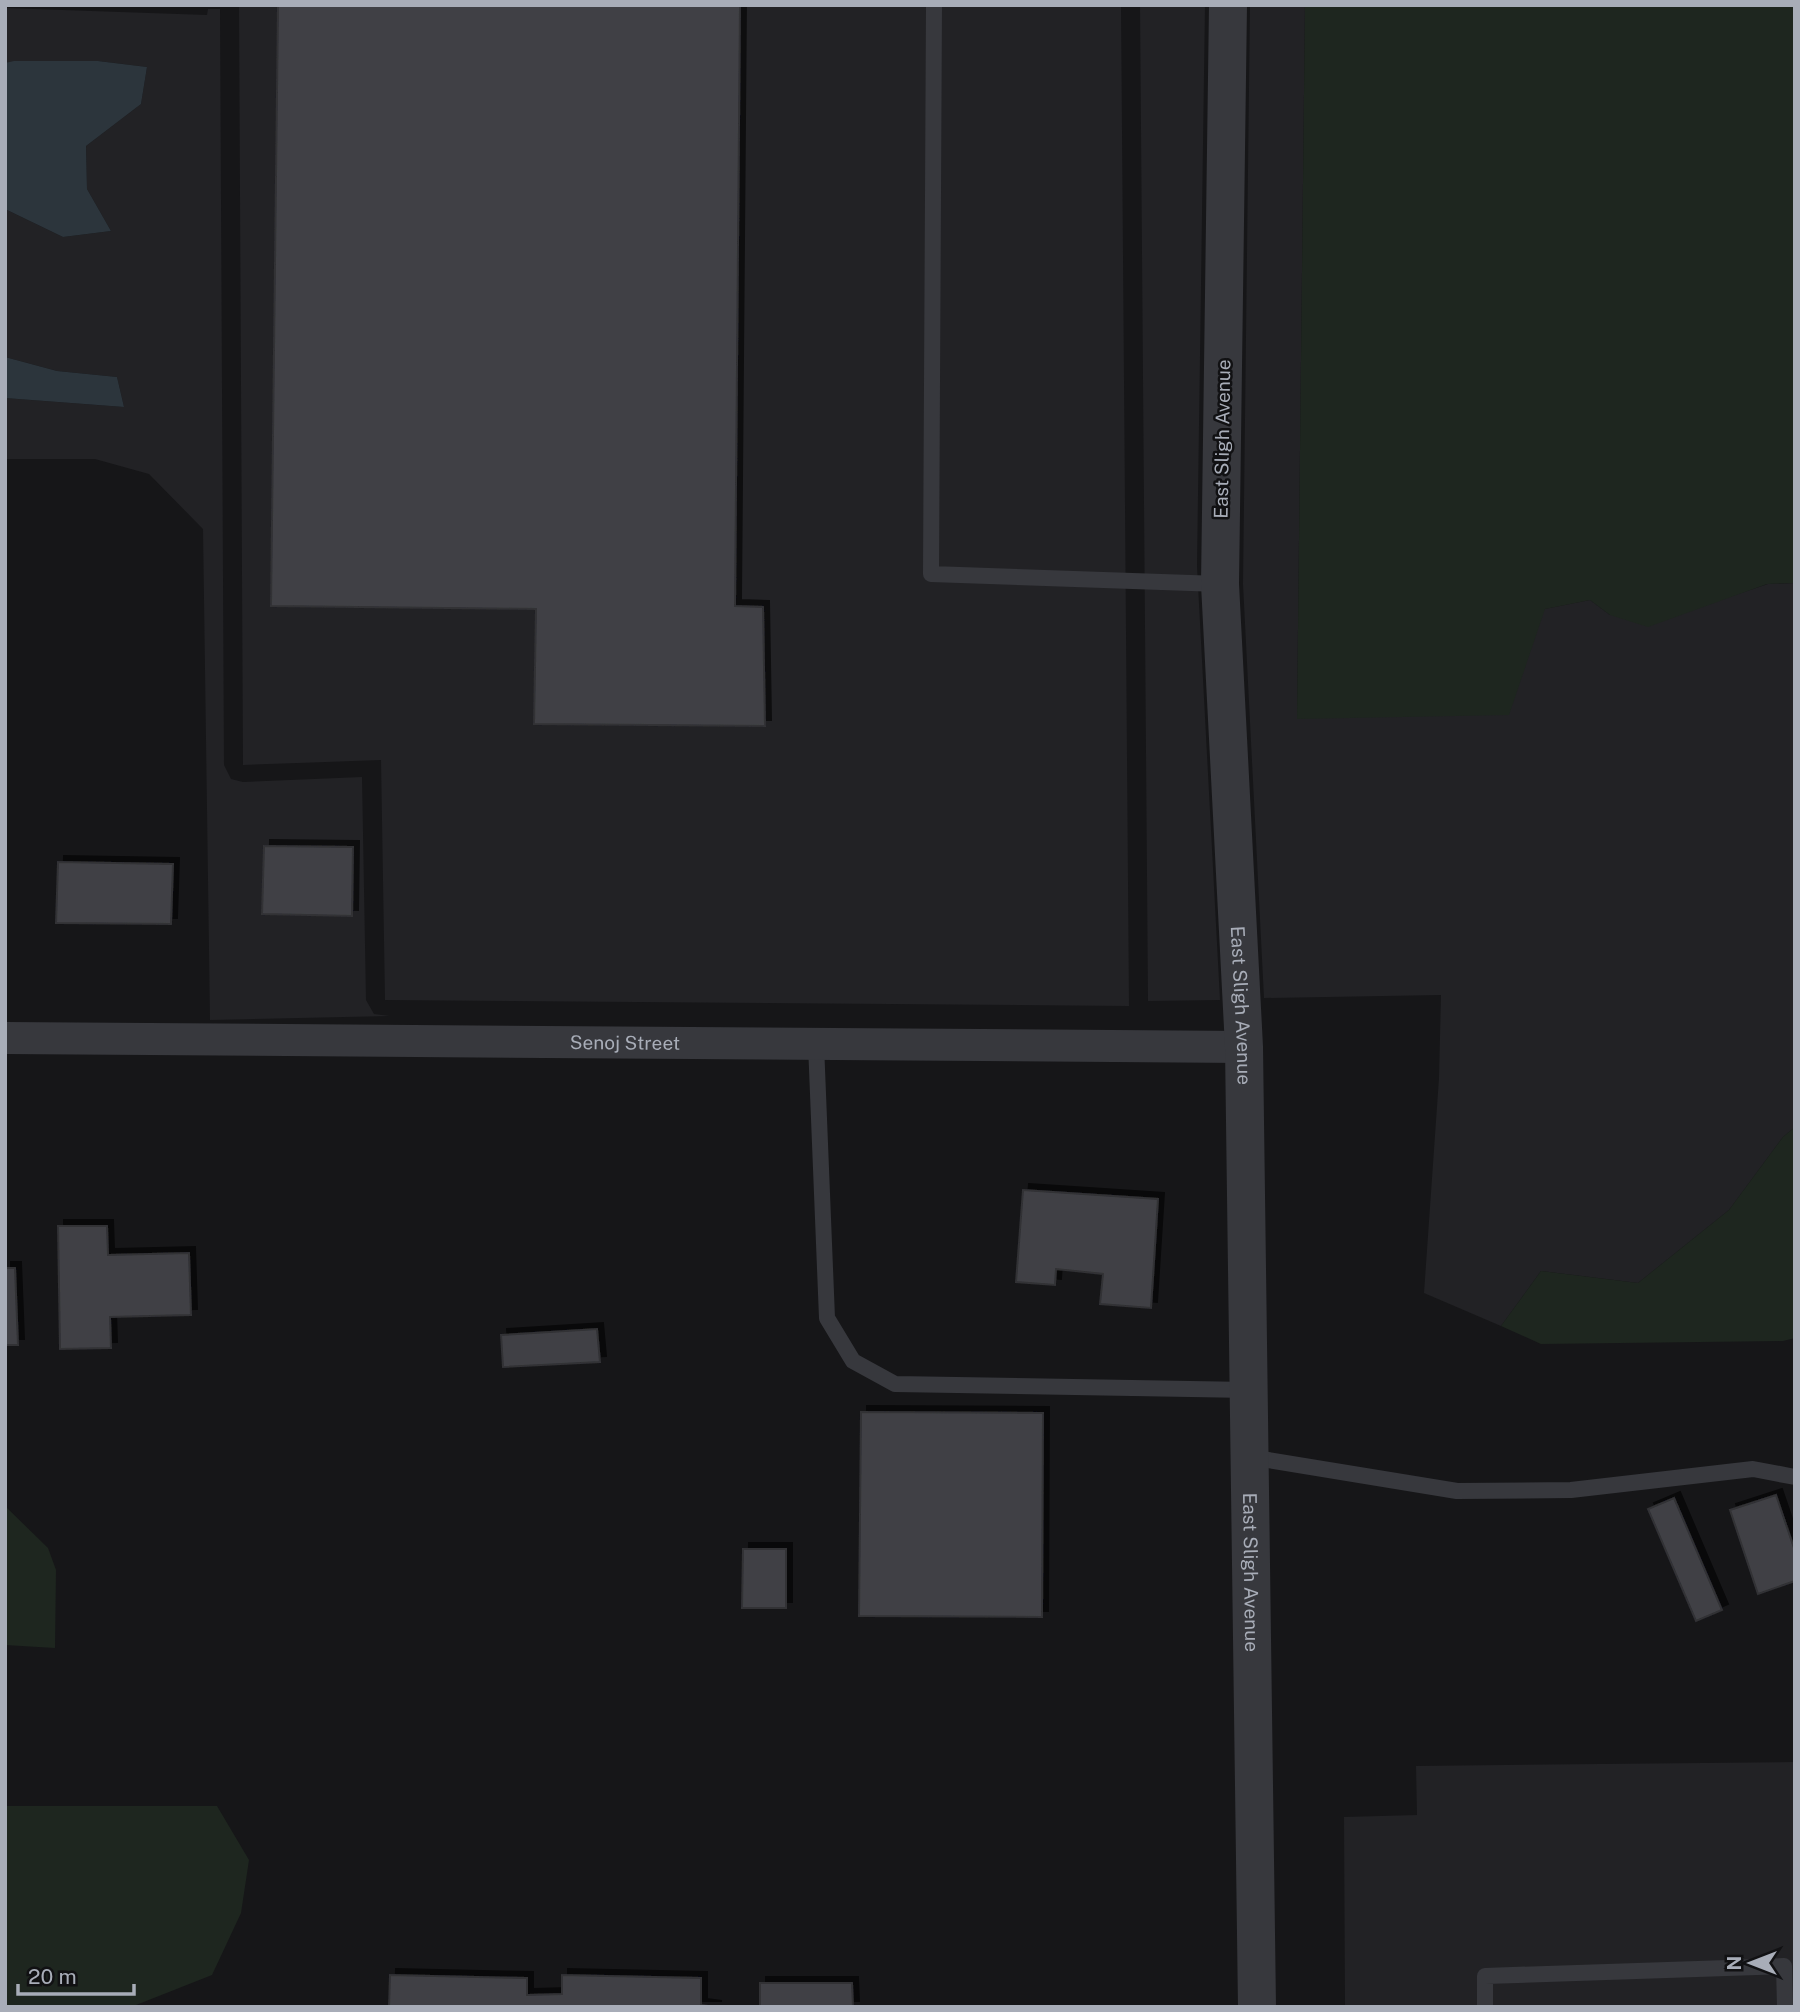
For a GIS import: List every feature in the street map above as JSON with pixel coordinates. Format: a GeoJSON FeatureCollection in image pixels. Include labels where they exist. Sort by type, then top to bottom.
{"type":"FeatureCollection","features":[{"type":"Feature","properties":{"kind":"street","name":"East Sligh Avenue"},"geometry":{"type":"LineString","coordinates":[[1228,5],[1220,584],[1244,1047],[1257,2007]]}},
{"type":"Feature","properties":{"kind":"street","name":"Senoj Street"},"geometry":{"type":"LineString","coordinates":[[5,1038],[1244,1047]]}},
{"type":"Feature","properties":{"kind":"lane"},"geometry":{"type":"LineString","coordinates":[[934,5],[931,574],[1220,584]]}},
{"type":"Feature","properties":{"kind":"lane"},"geometry":{"type":"LineString","coordinates":[[816,1044],[827,1318],[853,1360],[895,1384],[1249,1390]]}},
{"type":"Feature","properties":{"kind":"lane"},"geometry":{"type":"LineString","coordinates":[[1250,1457],[1457,1491],[1571,1490],[1753,1469],[1795,1477]]}},
{"type":"Feature","properties":{"kind":"lane"},"geometry":{"type":"LineString","coordinates":[[1485,2007],[1485,1976],[1784,1966],[1785,2007]]}},
{"type":"Feature","properties":{"kind":"shaded area"},"geometry":{"type":"Polygon","coordinates":[[[239,5],[1121,5],[1129,1006],[385,1000],[381,760],[243,765],[239,5]]]}},
{"type":"Feature","properties":{"kind":"shaded area"},"geometry":{"type":"Polygon","coordinates":[[[1140,5],[1205,5],[1197,566],[1220,1000],[1148,1001],[1140,5]]]}},
{"type":"Feature","properties":{"kind":"shaded area"},"geometry":{"type":"Polygon","coordinates":[[[1250,5],[1305,5],[1297,719],[1544,609],[1590,600],[1610,615],[1714,602],[1768,584],[1795,583],[1795,1127],[1783,1137],[1729,1210],[1638,1283],[1541,1271],[1501,1326],[1424,1293],[1439,1078],[1441,995],[1264,998],[1243,584],[1250,5]]]}},
{"type":"Feature","properties":{"kind":"shaded area"},"geometry":{"type":"Polygon","coordinates":[[[1305,5],[1795,5],[1795,583],[1767,584],[1648,627],[1610,615],[1590,600],[1545,609],[1509,715],[1297,719],[1305,5]]]}},
{"type":"Feature","properties":{"kind":"shaded area"},"geometry":{"type":"Polygon","coordinates":[[[5,8],[207,15],[208,9],[220,9],[224,765],[231,779],[243,782],[362,777],[366,1000],[374,1014],[390,1016],[210,1020],[203,529],[149,474],[95,459],[5,459],[5,398],[124,407],[117,377],[57,371],[5,357],[5,209],[63,237],[111,231],[87,189],[86,146],[141,104],[147,67],[98,61],[5,63],[5,8]]]}},
{"type":"Feature","properties":{"kind":"shaded area"},"geometry":{"type":"Polygon","coordinates":[[[98,61],[147,67],[141,104],[86,146],[87,189],[111,231],[63,237],[5,209],[5,63],[98,61]]]}},
{"type":"Feature","properties":{"kind":"shaded area"},"geometry":{"type":"Polygon","coordinates":[[[5,357],[57,371],[117,377],[124,407],[5,398],[5,357]]]}},
{"type":"Feature","properties":{"kind":"shaded area"},"geometry":{"type":"Polygon","coordinates":[[[1795,1127],[1795,1338],[1783,1341],[1541,1344],[1501,1326],[1541,1271],[1638,1283],[1729,1210],[1783,1137],[1795,1127]]]}},
{"type":"Feature","properties":{"kind":"shaded area"},"geometry":{"type":"Polygon","coordinates":[[[5,1506],[48,1548],[56,1570],[55,1648],[5,1645],[5,1506]]]}},
{"type":"Feature","properties":{"kind":"shaded area"},"geometry":{"type":"Polygon","coordinates":[[[1795,1762],[1795,2007],[1345,2007],[1344,1817],[1417,1815],[1416,1766],[1795,1762]]]}},
{"type":"Feature","properties":{"kind":"shaded area"},"geometry":{"type":"Polygon","coordinates":[[[5,1806],[217,1806],[249,1860],[241,1913],[212,1975],[131,2007],[5,2007],[5,1806]]]}},
{"type":"Feature","properties":{"kind":"building"},"geometry":{"type":"Polygon","coordinates":[[[278,5],[740,5],[735,606],[763,607],[765,726],[534,724],[536,609],[271,606],[278,5]]]}},
{"type":"Feature","properties":{"kind":"building"},"geometry":{"type":"Polygon","coordinates":[[[264,846],[353,847],[352,916],[262,914],[264,846]]]}},
{"type":"Feature","properties":{"kind":"building"},"geometry":{"type":"Polygon","coordinates":[[[58,862],[173,864],[171,924],[56,923],[58,862]]]}},
{"type":"Feature","properties":{"kind":"building"},"geometry":{"type":"Polygon","coordinates":[[[1023,1190],[1158,1199],[1151,1308],[1100,1304],[1103,1274],[1056,1269],[1055,1285],[1016,1282],[1023,1190]]]}},
{"type":"Feature","properties":{"kind":"building"},"geometry":{"type":"Polygon","coordinates":[[[58,1226],[107,1226],[108,1255],[189,1253],[191,1315],[110,1317],[111,1348],[60,1349],[58,1226]]]}},
{"type":"Feature","properties":{"kind":"building"},"geometry":{"type":"Polygon","coordinates":[[[5,1268],[15,1268],[18,1345],[5,1345],[5,1268]]]}},
{"type":"Feature","properties":{"kind":"building"},"geometry":{"type":"Polygon","coordinates":[[[597,1329],[600,1362],[503,1367],[501,1335],[597,1329]]]}},
{"type":"Feature","properties":{"kind":"building"},"geometry":{"type":"Polygon","coordinates":[[[861,1412],[1043,1413],[1042,1617],[859,1616],[861,1412]]]}},
{"type":"Feature","properties":{"kind":"building"},"geometry":{"type":"Polygon","coordinates":[[[1776,1495],[1795,1551],[1795,1581],[1758,1594],[1730,1510],[1776,1495]]]}},
{"type":"Feature","properties":{"kind":"building"},"geometry":{"type":"Polygon","coordinates":[[[1674,1498],[1722,1610],[1696,1621],[1648,1509],[1674,1498]]]}},
{"type":"Feature","properties":{"kind":"building"},"geometry":{"type":"Polygon","coordinates":[[[743,1549],[786,1549],[786,1608],[742,1608],[743,1549]]]}},
{"type":"Feature","properties":{"kind":"building"},"geometry":{"type":"Polygon","coordinates":[[[390,1975],[527,1978],[527,1995],[562,1994],[562,1975],[701,1978],[701,2005],[716,2007],[389,2007],[390,1975]]]}},
{"type":"Feature","properties":{"kind":"building"},"geometry":{"type":"Polygon","coordinates":[[[760,1983],[852,1983],[853,2007],[760,2007],[760,1983]]]}}]}
